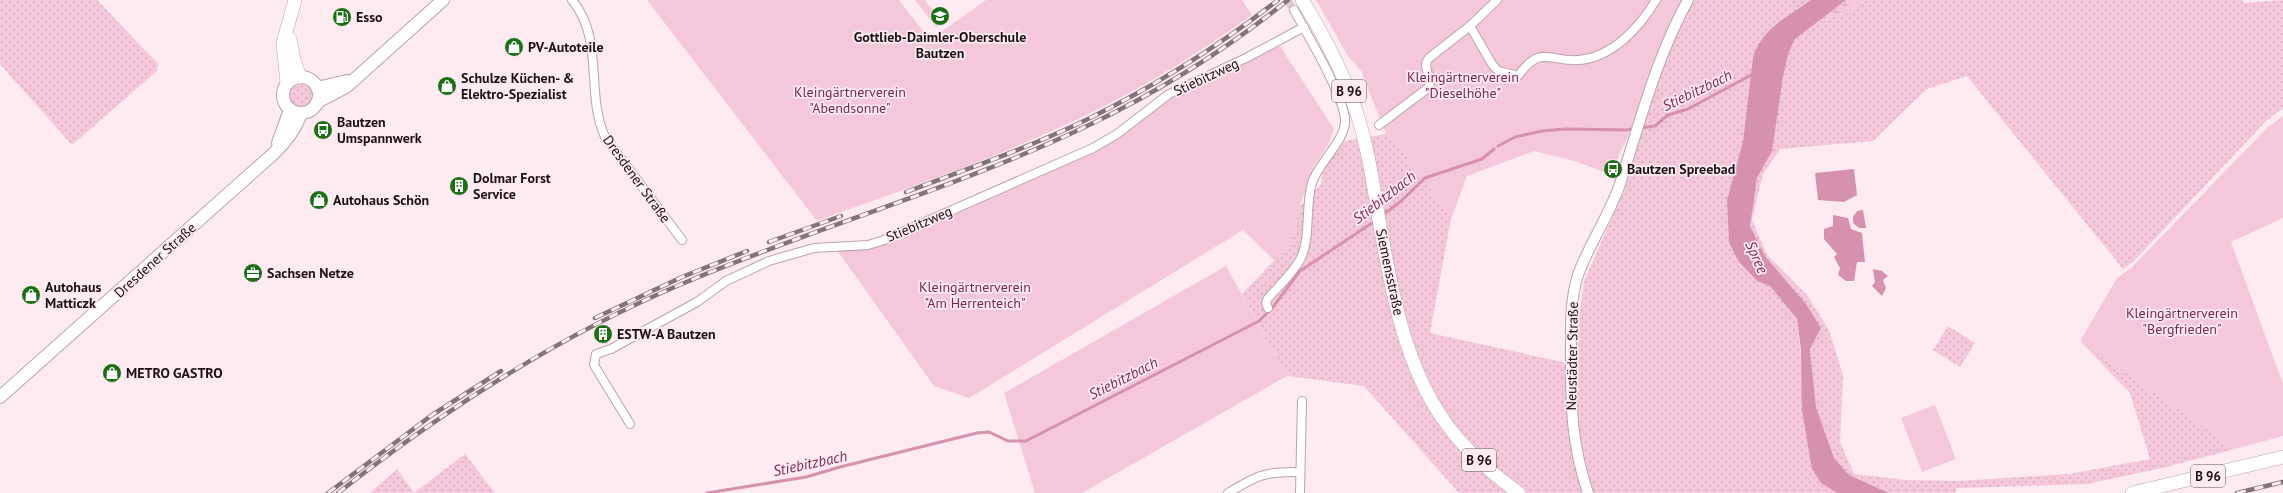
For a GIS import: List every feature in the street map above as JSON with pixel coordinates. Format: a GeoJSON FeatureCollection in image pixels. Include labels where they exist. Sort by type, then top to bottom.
{"type":"FeatureCollection","features":[{"type":"Feature","properties":{"kind":"main road"},"geometry":{"type":"LineString","coordinates":[[296,0],[283,43],[287,83],[283,93],[283,100],[295,112],[311,110],[318,102],[339,91],[443,0]]}},
{"type":"Feature","properties":{"kind":"main road","name":"Siemensstraße"},"geometry":{"type":"LineString","coordinates":[[1298,5],[1320,31],[1346,83],[1358,118],[1374,188],[1394,297],[1409,350],[1423,384],[1445,422],[1475,457],[1519,493]]}},
{"type":"Feature","properties":{"kind":"main road"},"geometry":{"type":"LineString","coordinates":[[288,25],[294,60],[300,77]]}},
{"type":"Feature","properties":{"kind":"main road"},"geometry":{"type":"LineString","coordinates":[[287,83],[300,77],[311,81],[317,88],[318,102]]}},
{"type":"Feature","properties":{"kind":"main road"},"geometry":{"type":"LineString","coordinates":[[317,88],[355,77]]}},
{"type":"Feature","properties":{"kind":"main road","name":"Dresdener Straße"},"geometry":{"type":"LineString","coordinates":[[0,397],[273,154],[284,130],[295,112]]}},
{"type":"Feature","properties":{"kind":"main road","name":"B 96"},"geometry":{"type":"LineString","coordinates":[[2132,493],[2283,457]]}},
{"type":"Feature","properties":{"kind":"street","name":"Dresdener Straße"},"geometry":{"type":"LineString","coordinates":[[572,0],[583,17],[593,47],[597,105],[602,132],[682,240]]}},
{"type":"Feature","properties":{"kind":"street"},"geometry":{"type":"LineString","coordinates":[[1379,126],[1428,88],[1431,84],[1431,78],[1425,68],[1425,63],[1470,26],[1497,0]]}},
{"type":"Feature","properties":{"kind":"street"},"geometry":{"type":"LineString","coordinates":[[1470,26],[1492,64],[1498,71],[1518,76],[1527,65],[1537,57],[1549,56],[1578,60],[1602,54],[1632,31],[1656,0]]}},
{"type":"Feature","properties":{"kind":"street","name":"Neustädter Straße"},"geometry":{"type":"LineString","coordinates":[[1588,493],[1578,462],[1571,419],[1572,302],[1582,266],[1617,192],[1637,123],[1662,55],[1688,0]]}},
{"type":"Feature","properties":{"kind":"street"},"geometry":{"type":"LineString","coordinates":[[1268,308],[1266,304],[1268,298],[1300,260],[1306,236],[1312,184],[1318,168],[1343,130],[1345,122],[1344,113],[1334,86],[1304,27],[1298,5]]}},
{"type":"Feature","properties":{"kind":"street","name":"Stiebitzweg"},"geometry":{"type":"LineString","coordinates":[[630,424],[594,365],[596,354],[611,349],[698,302],[726,280],[769,261],[814,248],[868,245],[884,240],[1054,167],[1117,134],[1169,94],[1246,58],[1304,27]]}},
{"type":"Feature","properties":{"kind":"street"},"geometry":{"type":"LineString","coordinates":[[1300,493],[1299,472],[1302,401]]}},
{"type":"Feature","properties":{"kind":"street"},"geometry":{"type":"LineString","coordinates":[[1228,493],[1256,476],[1281,472],[1299,472]]}},
{"type":"Feature","properties":{"kind":"green space"},"geometry":{"type":"Polygon","coordinates":[[[0,0],[97,0],[158,64],[157,71],[72,145],[0,64],[0,0]]]}},
{"type":"Feature","properties":{"kind":"green space","name":"Kleingärtnerverein \"Abendsonne\""},"geometry":{"type":"Polygon","coordinates":[[[647,0],[899,0],[930,40],[986,0],[1242,0],[1252,15],[1212,43],[1170,69],[1128,94],[1084,116],[985,159],[817,221],[647,0]]]}},
{"type":"Feature","properties":{"kind":"green space"},"geometry":{"type":"Polygon","coordinates":[[[915,0],[925,0],[942,23],[936,27],[915,0]]]}},
{"type":"Feature","properties":{"kind":"green space","name":"Kleingärtnerverein \"Dieselhöhe\""},"geometry":{"type":"Polygon","coordinates":[[[1316,0],[1682,0],[1654,62],[1629,134],[1610,174],[1574,161],[1534,151],[1467,176],[1451,219],[1393,138],[1386,134],[1361,71],[1348,56],[1316,0]]]}},
{"type":"Feature","properties":{"kind":"green space"},"geometry":{"type":"Polygon","coordinates":[[[1691,0],[1811,0],[1776,24],[1762,39],[1753,57],[1743,141],[1727,200],[1729,243],[1739,262],[1757,281],[1770,286],[1797,319],[1812,469],[1821,483],[1837,493],[1459,493],[1364,386],[1287,376],[1242,294],[1292,242],[1300,206],[1321,184],[1323,170],[1331,154],[1344,141],[1386,134],[1393,138],[1451,219],[1430,333],[1562,362],[1576,369],[1578,329],[1584,281],[1625,189],[1645,115],[1665,59],[1691,0]]]}},
{"type":"Feature","properties":{"kind":"green space"},"geometry":{"type":"Polygon","coordinates":[[[1846,0],[1867,0],[1844,14],[1819,20],[1846,0]]]}},
{"type":"Feature","properties":{"kind":"green space"},"geometry":{"type":"Polygon","coordinates":[[[1867,0],[2242,0],[2243,3],[2283,0],[2283,108],[2266,121],[2133,262],[2123,269],[1967,76],[1927,89],[1873,141],[1780,149],[1763,174],[1752,220],[1767,255],[1807,295],[1829,330],[1843,375],[1840,442],[1854,474],[1906,480],[1959,481],[2069,474],[2150,459],[2130,393],[2080,341],[2235,449],[2162,468],[2087,484],[1957,488],[1955,493],[1889,493],[1849,475],[1834,458],[1816,407],[1806,304],[1765,256],[1750,226],[1757,178],[1763,167],[1789,52],[1795,39],[1819,20],[1844,14],[1867,0]]]}},
{"type":"Feature","properties":{"kind":"green space","name":"Kleingärtnerverein \"Am Herrenteich\""},"geometry":{"type":"Polygon","coordinates":[[[1280,46],[1334,129],[1329,143],[1313,168],[1300,206],[1292,242],[1275,261],[1243,230],[969,398],[934,386],[836,249],[868,247],[1095,150],[1165,99],[1193,84],[1280,46]]]}},
{"type":"Feature","properties":{"kind":"green space"},"geometry":{"type":"Polygon","coordinates":[[[301,84],[309,88],[313,96],[309,104],[301,108],[293,104],[289,96],[293,88],[301,84]]]}},
{"type":"Feature","properties":{"kind":"green space","name":"Kleingärtnerverein \"Bergfrieden\""},"geometry":{"type":"Polygon","coordinates":[[[2283,116],[2283,218],[2231,242],[2283,384],[2283,436],[2235,449],[2080,341],[2117,278],[2131,268],[2268,127],[2283,116]]]}},
{"type":"Feature","properties":{"kind":"green space"},"geometry":{"type":"Polygon","coordinates":[[[1226,266],[1287,376],[1082,493],[1035,493],[1004,393],[1226,266]]]}},
{"type":"Feature","properties":{"kind":"green space"},"geometry":{"type":"Polygon","coordinates":[[[1948,326],[1975,343],[1960,367],[1933,350],[1948,326]]]}},
{"type":"Feature","properties":{"kind":"green space"},"geometry":{"type":"Polygon","coordinates":[[[1935,405],[1956,459],[1922,472],[1901,418],[1935,405]]]}},
{"type":"Feature","properties":{"kind":"green space"},"geometry":{"type":"Polygon","coordinates":[[[465,454],[495,493],[414,493],[465,454]]]}},
{"type":"Feature","properties":{"kind":"green space"},"geometry":{"type":"Polygon","coordinates":[[[397,469],[414,493],[370,493],[397,469]]]}},
{"type":"Feature","properties":{"kind":"water","name":"Spree"},"geometry":{"type":"Polygon","coordinates":[[[1811,0],[1846,0],[1795,39],[1789,52],[1783,77],[1772,151],[1757,178],[1750,226],[1765,256],[1806,304],[1821,328],[1810,349],[1816,407],[1834,458],[1849,475],[1889,493],[1837,493],[1821,483],[1812,469],[1802,410],[1801,350],[1797,319],[1770,286],[1757,281],[1739,262],[1729,243],[1727,200],[1743,141],[1753,57],[1762,38],[1776,24],[1811,0]]]}},
{"type":"Feature","properties":{"kind":"water"},"geometry":{"type":"Polygon","coordinates":[[[1854,169],[1857,195],[1844,202],[1818,200],[1815,173],[1854,169]]]}},
{"type":"Feature","properties":{"kind":"water"},"geometry":{"type":"Polygon","coordinates":[[[1863,210],[1866,228],[1859,228],[1853,223],[1853,217],[1857,211],[1863,210]]]}},
{"type":"Feature","properties":{"kind":"water"},"geometry":{"type":"Polygon","coordinates":[[[1833,215],[1848,218],[1851,229],[1862,233],[1865,262],[1857,262],[1854,281],[1846,281],[1838,275],[1840,268],[1834,257],[1837,254],[1824,239],[1824,229],[1833,226],[1833,215]]]}},
{"type":"Feature","properties":{"kind":"water"},"geometry":{"type":"Polygon","coordinates":[[[1873,269],[1882,271],[1888,276],[1883,280],[1886,288],[1882,296],[1872,286],[1875,282],[1873,269]]]}},
{"type":"Feature","properties":{"kind":"waterway","name":"Stiebitzbach"},"geometry":{"type":"LineString","coordinates":[[1498,146],[1515,137],[1542,131],[1565,129],[1626,130],[1655,126],[1668,115],[1688,109],[1753,74]]}},
{"type":"Feature","properties":{"kind":"waterway","name":"Stiebitzbach"},"geometry":{"type":"LineString","coordinates":[[1383,215],[1401,201],[1425,178],[1482,159],[1494,149]]}},
{"type":"Feature","properties":{"kind":"waterway","name":"Stiebitzbach"},"geometry":{"type":"LineString","coordinates":[[707,493],[806,477],[840,467],[977,433],[989,432],[1008,441],[1026,441],[1259,321],[1273,307],[1300,271],[1375,221]]}},
{"type":"Feature","properties":{"kind":"tunnel"},"geometry":{"type":"LineString","coordinates":[[1287,0],[1294,10]]}},
{"type":"Feature","properties":{"kind":"railway"},"geometry":{"type":"LineString","coordinates":[[906,192],[997,158],[1086,120],[1161,80],[1233,34],[1278,0]]}},
{"type":"Feature","properties":{"kind":"railway"},"geometry":{"type":"LineString","coordinates":[[338,493],[419,432],[461,404],[504,376],[592,326],[684,283],[784,244],[988,169],[1087,126],[1140,99],[1191,69],[1241,36],[1288,0]]}},
{"type":"Feature","properties":{"kind":"railway"},"geometry":{"type":"LineString","coordinates":[[769,242],[841,216]]}},
{"type":"Feature","properties":{"kind":"railway"},"geometry":{"type":"LineString","coordinates":[[595,318],[682,277],[747,251]]}},
{"type":"Feature","properties":{"kind":"railway"},"geometry":{"type":"LineString","coordinates":[[328,493],[432,415],[501,371]]}},
{"type":"Feature","properties":{"kind":"railway"},"geometry":{"type":"LineString","coordinates":[[2237,493],[2283,482]]}},
{"type":"Feature","properties":{"kind":"place","name":"Gottlieb-Daimler-Oberschule Bautzen"},"geometry":{"type":"Point","coordinates":[940,16]}},
{"type":"Feature","properties":{"kind":"place","name":"Esso"},"geometry":{"type":"Point","coordinates":[342,17]}},
{"type":"Feature","properties":{"kind":"place","name":"PV-Autoteile"},"geometry":{"type":"Point","coordinates":[514,47]}},
{"type":"Feature","properties":{"kind":"place","name":"Schulze Küchen- & Elektro-Spezialist"},"geometry":{"type":"Point","coordinates":[447,86]}},
{"type":"Feature","properties":{"kind":"place","name":"Bautzen Umspannwerk"},"geometry":{"type":"Point","coordinates":[323,130]}},
{"type":"Feature","properties":{"kind":"place","name":"Bautzen Spreebad"},"geometry":{"type":"Point","coordinates":[1613,169]}},
{"type":"Feature","properties":{"kind":"place","name":"Dolmar Forst Service"},"geometry":{"type":"Point","coordinates":[459,186]}},
{"type":"Feature","properties":{"kind":"place","name":"Autohaus Schön"},"geometry":{"type":"Point","coordinates":[319,200]}},
{"type":"Feature","properties":{"kind":"place","name":"Sachsen Netze"},"geometry":{"type":"Point","coordinates":[253,273]}},
{"type":"Feature","properties":{"kind":"place","name":"Autohaus Matticzk"},"geometry":{"type":"Point","coordinates":[31,295]}},
{"type":"Feature","properties":{"kind":"place","name":"ESTW-A Bautzen"},"geometry":{"type":"Point","coordinates":[603,334]}},
{"type":"Feature","properties":{"kind":"place","name":"METRO GASTRO"},"geometry":{"type":"Point","coordinates":[112,373]}}]}
